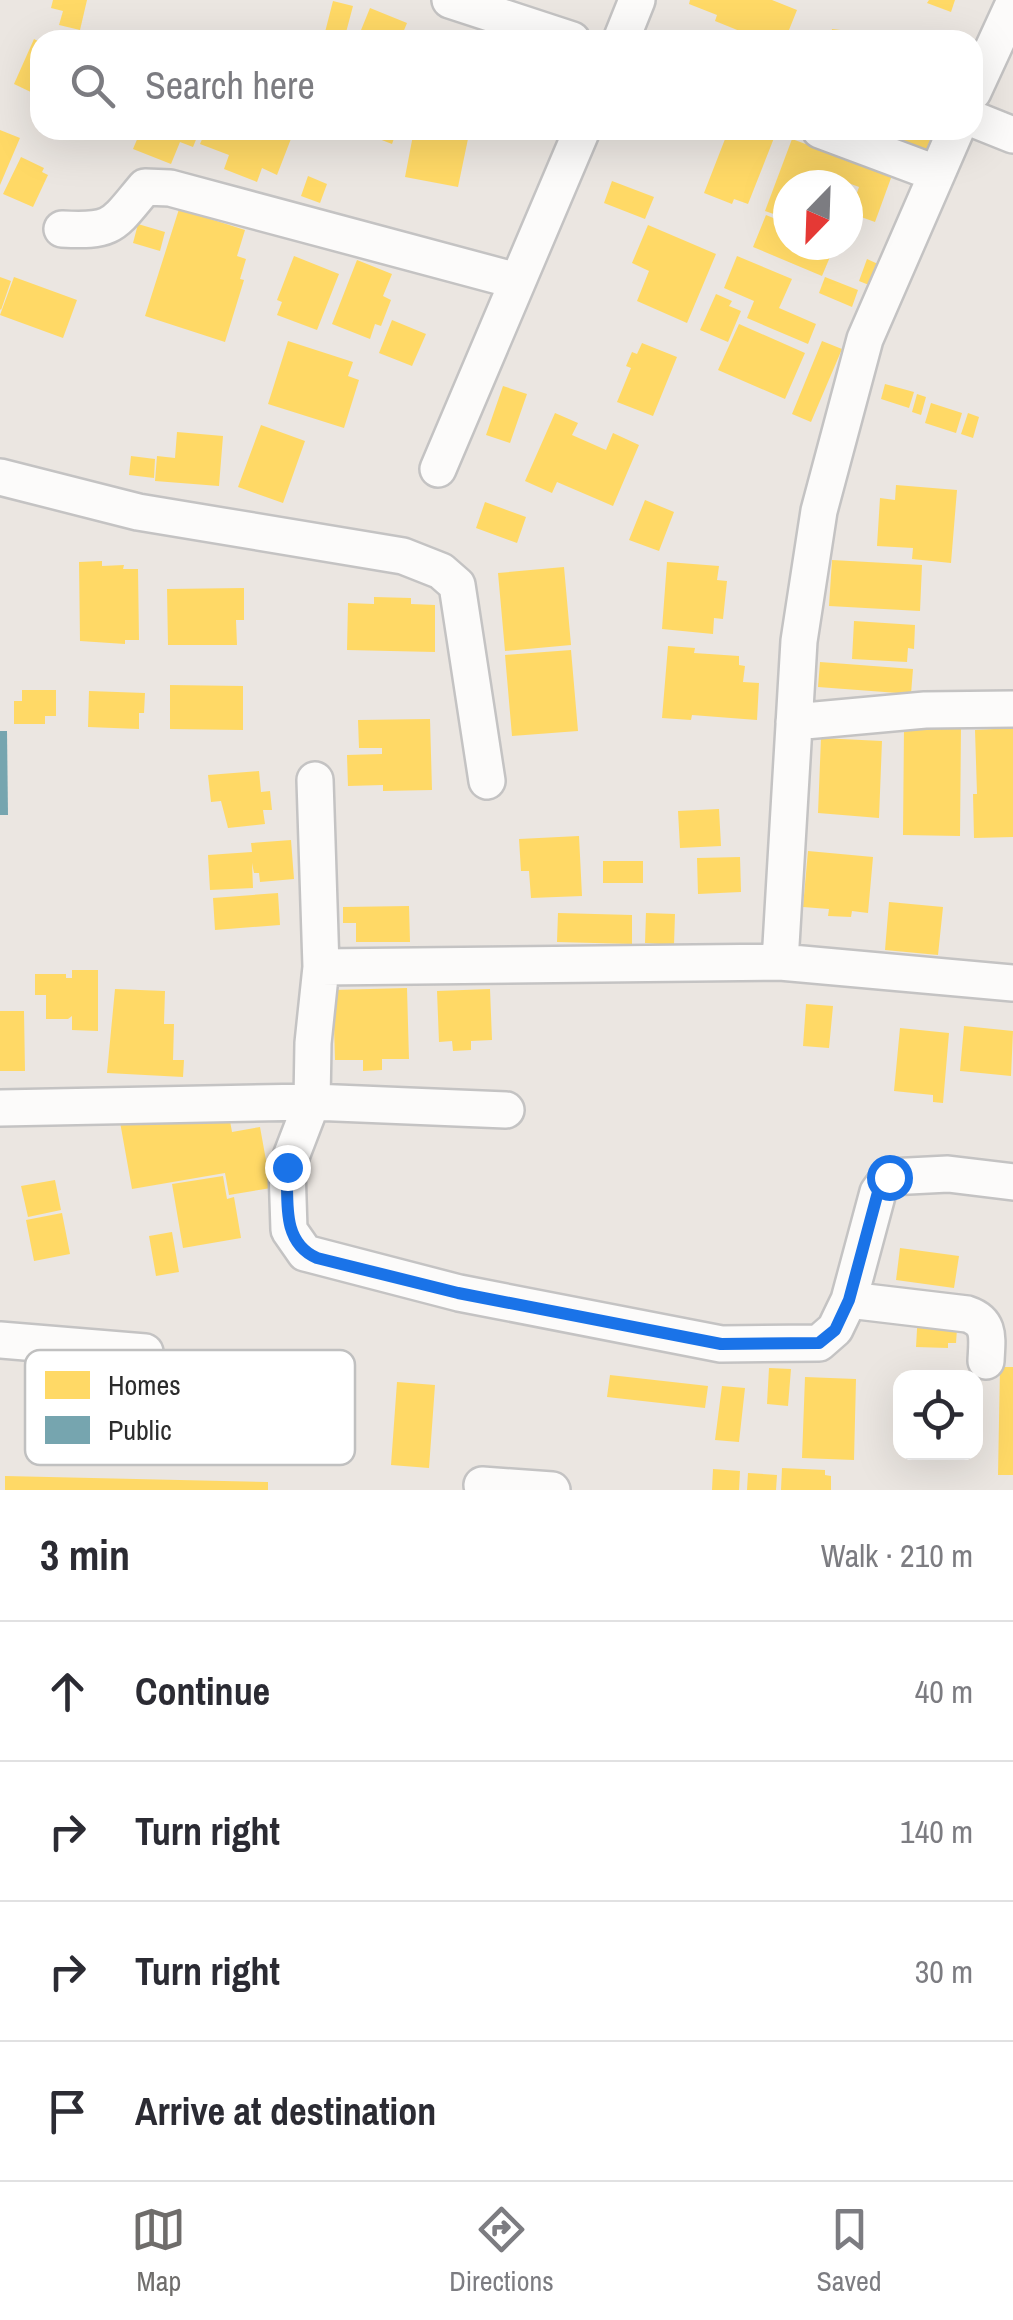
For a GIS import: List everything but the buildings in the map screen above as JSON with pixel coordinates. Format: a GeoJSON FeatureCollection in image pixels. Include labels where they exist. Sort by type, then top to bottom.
{"type":"FeatureCollection","features":[{"type":"Feature","properties":{"kind":"street"},"geometry":{"type":"LineString","coordinates":[[450,0],[542,30]]}},
{"type":"Feature","properties":{"kind":"street"},"geometry":{"type":"LineString","coordinates":[[624,30],[638,0]]}},
{"type":"Feature","properties":{"kind":"street"},"geometry":{"type":"LineString","coordinates":[[983,70],[1013,4]]}},
{"type":"Feature","properties":{"kind":"street"},"geometry":{"type":"LineString","coordinates":[[983,123],[1013,135]]}},
{"type":"Feature","properties":{"kind":"street"},"geometry":{"type":"LineString","coordinates":[[438,469],[578,140]]}},
{"type":"Feature","properties":{"kind":"street"},"geometry":{"type":"LineString","coordinates":[[847,140],[935,173]]}},
{"type":"Feature","properties":{"kind":"street"},"geometry":{"type":"LineString","coordinates":[[780,962],[799,642],[819,511],[866,339],[951,140]]}},
{"type":"Feature","properties":{"kind":"street"},"geometry":{"type":"LineString","coordinates":[[62,229],[96,231],[117,221],[145,187],[170,188],[517,281]]}},
{"type":"Feature","properties":{"kind":"street"},"geometry":{"type":"LineString","coordinates":[[0,477],[138,512],[403,556],[441,571],[457,585],[487,782]]}},
{"type":"Feature","properties":{"kind":"street"},"geometry":{"type":"LineString","coordinates":[[794,722],[925,710],[1013,708]]}},
{"type":"Feature","properties":{"kind":"street"},"geometry":{"type":"LineString","coordinates":[[315,780],[321,967],[312,1102],[287,1167],[290,1230],[305,1253],[458,1293],[721,1344],[819,1343],[835,1330],[849,1300],[878,1192],[889,1177],[948,1174],[1013,1182]]}},
{"type":"Feature","properties":{"kind":"street"},"geometry":{"type":"LineString","coordinates":[[321,967],[780,962],[1013,984]]}},
{"type":"Feature","properties":{"kind":"street"},"geometry":{"type":"LineString","coordinates":[[0,1108],[312,1102],[506,1110]]}},
{"type":"Feature","properties":{"kind":"street"},"geometry":{"type":"LineString","coordinates":[[849,1300],[980,1318],[987,1327],[986,1361]]}},
{"type":"Feature","properties":{"kind":"street"},"geometry":{"type":"LineString","coordinates":[[0,1340],[121,1350]]}},
{"type":"Feature","properties":{"kind":"street"},"geometry":{"type":"LineString","coordinates":[[482,1485],[552,1490]]}},
{"type":"Feature","properties":{"kind":"route"},"geometry":{"type":"LineString","coordinates":[[287,1167],[290,1230],[305,1253],[317,1258],[458,1293],[721,1344],[819,1343],[835,1330],[849,1300],[878,1192],[889,1177]]}}]}
